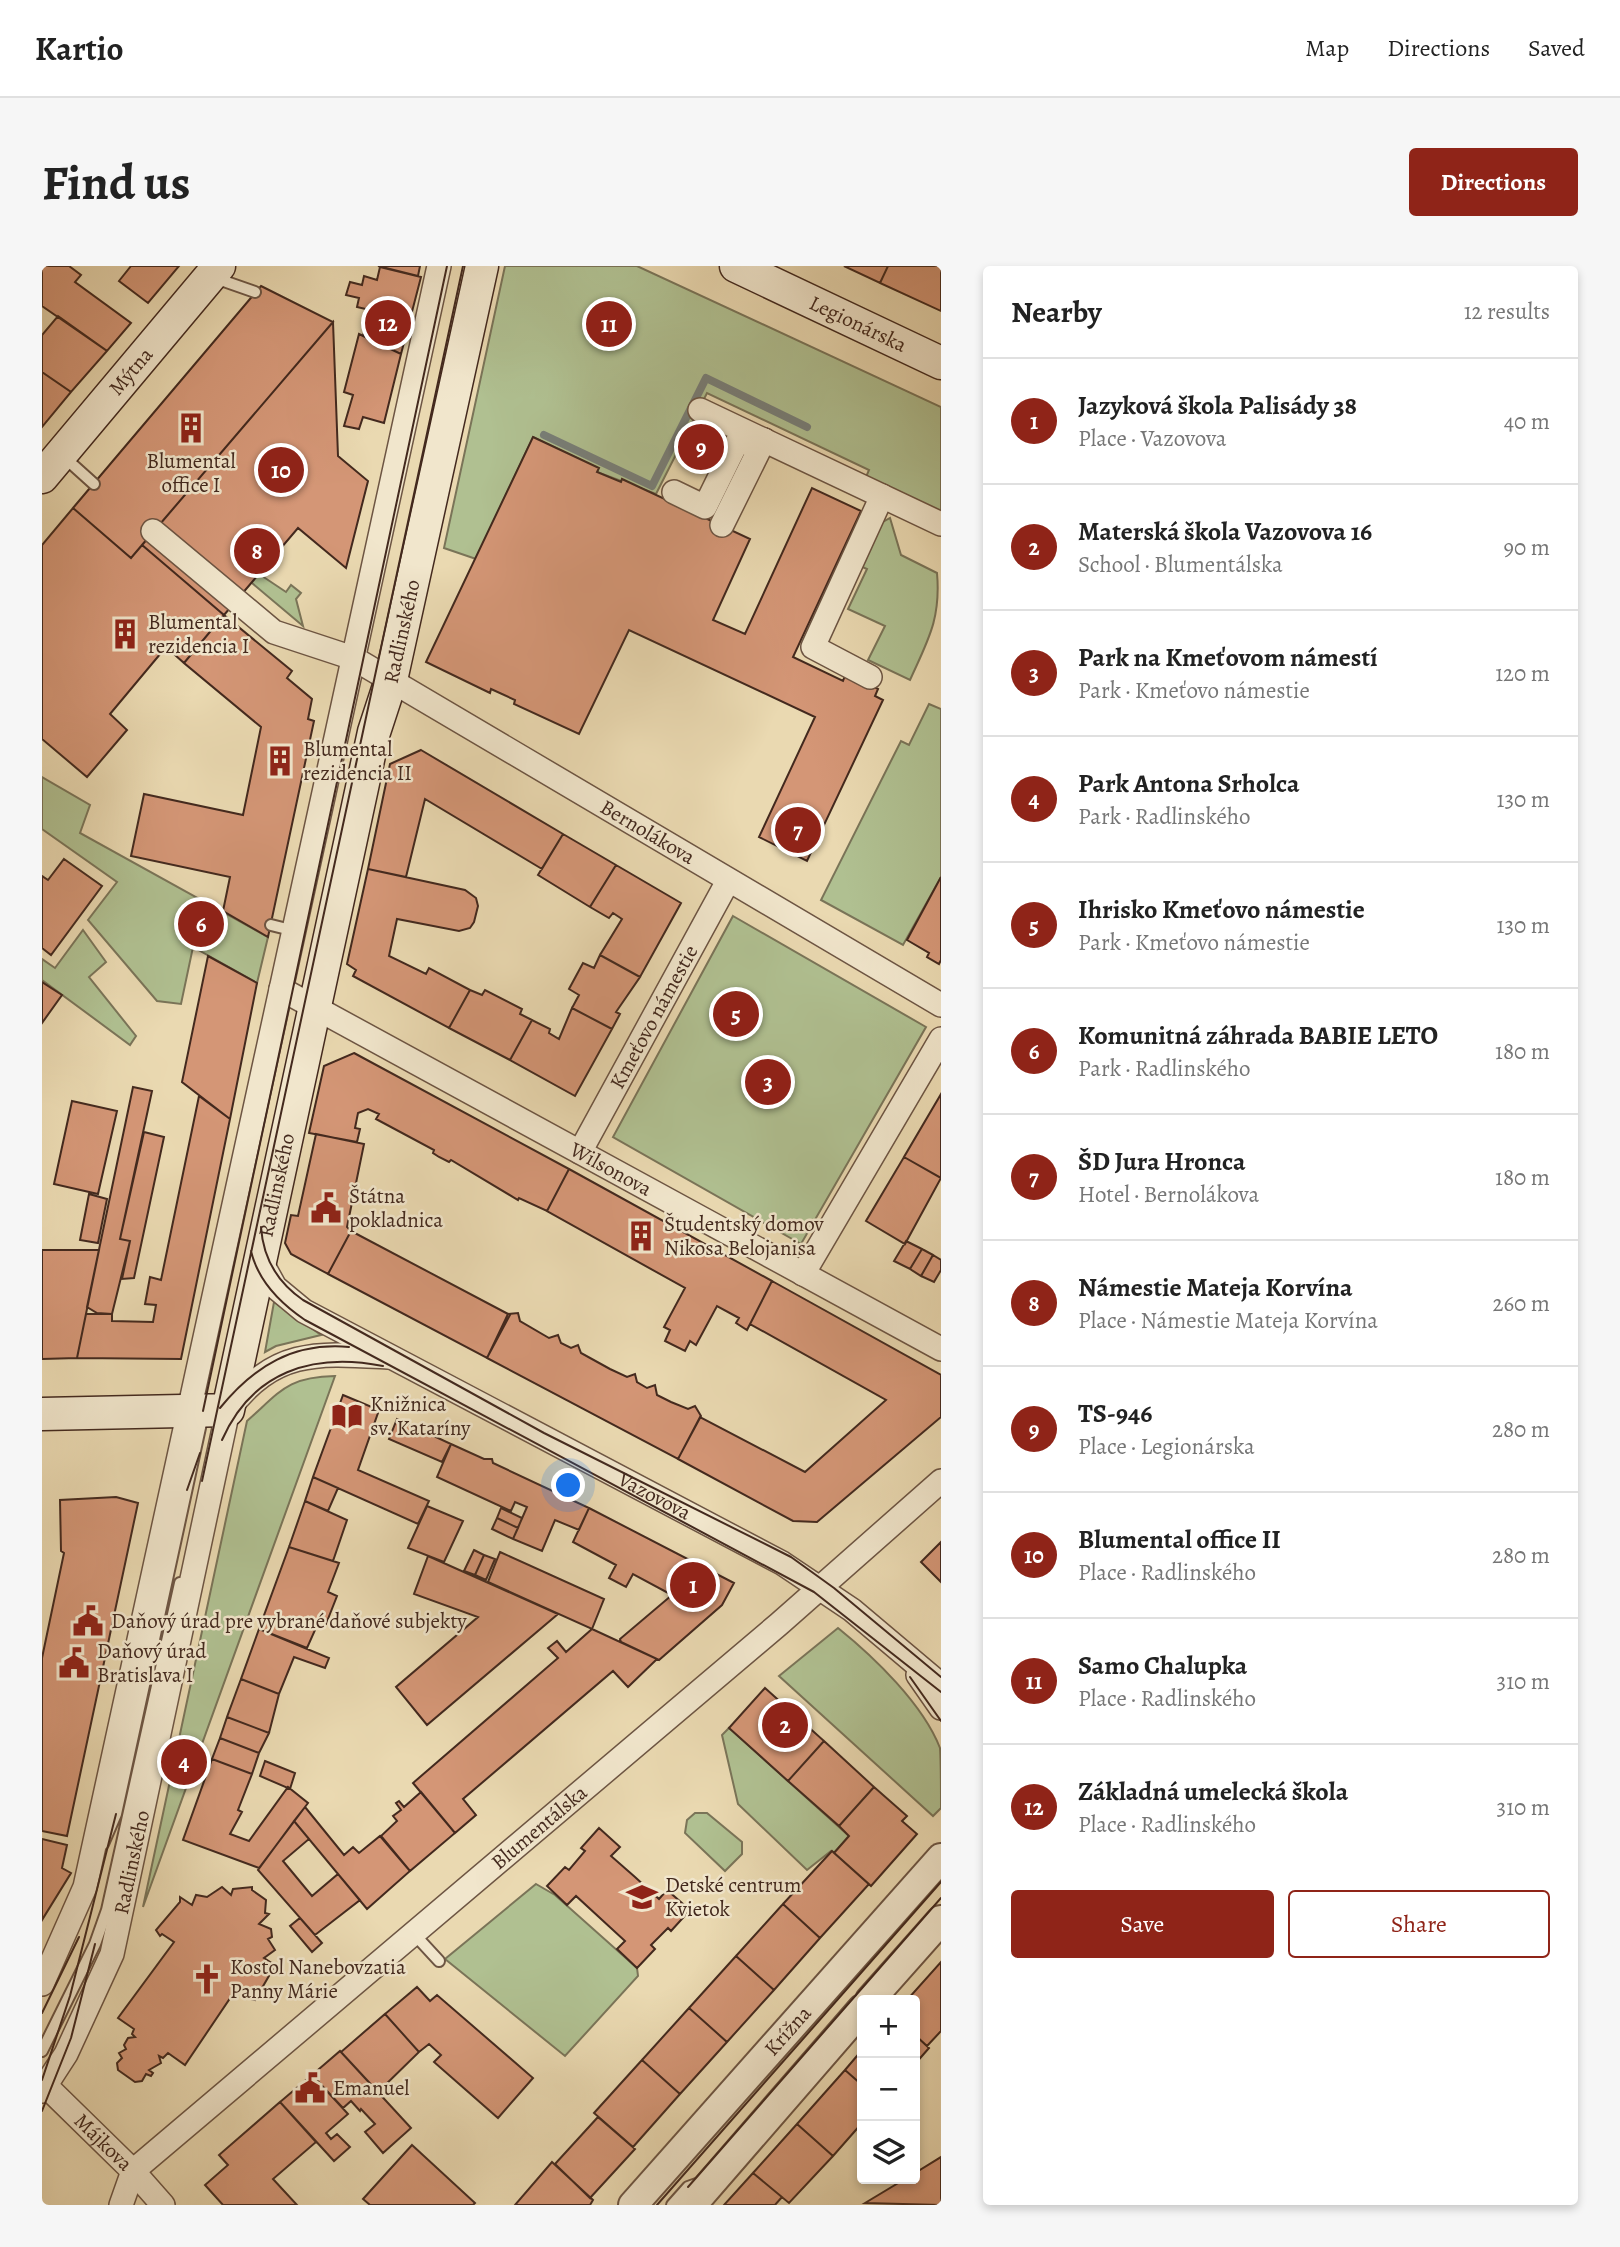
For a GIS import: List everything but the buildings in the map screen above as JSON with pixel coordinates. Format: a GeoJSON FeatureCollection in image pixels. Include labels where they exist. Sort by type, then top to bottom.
{"type":"FeatureCollection","features":[{"type":"Feature","properties":{"kind":"main road","name":"Radlinského"},"geometry":{"type":"LineString","coordinates":[[207,1411],[260,1258],[373,732],[391,680],[482,266]]}},
{"type":"Feature","properties":{"kind":"main road","name":"Legionárska"},"geometry":{"type":"LineString","coordinates":[[736,266],[941,363]]}},
{"type":"Feature","properties":{"kind":"main road","name":"Mýtna"},"geometry":{"type":"LineString","coordinates":[[52,466],[215,271]]}},
{"type":"Feature","properties":{"kind":"main road"},"geometry":{"type":"LineString","coordinates":[[42,1414],[207,1411]]}},
{"type":"Feature","properties":{"kind":"street","name":"Radlinského"},"geometry":{"type":"LineString","coordinates":[[42,1984],[85,1887],[207,1411],[281,989],[439,266]]}},
{"type":"Feature","properties":{"kind":"street"},"geometry":{"type":"LineString","coordinates":[[700,410],[941,524]]}},
{"type":"Feature","properties":{"kind":"street"},"geometry":{"type":"LineString","coordinates":[[674,492],[705,507],[736,444],[764,440]]}},
{"type":"Feature","properties":{"kind":"street"},"geometry":{"type":"LineString","coordinates":[[722,525],[764,440]]}},
{"type":"Feature","properties":{"kind":"street"},"geometry":{"type":"LineString","coordinates":[[870,677],[813,648],[882,496]]}},
{"type":"Feature","properties":{"kind":"street","name":"Bernolákova"},"geometry":{"type":"LineString","coordinates":[[153,531],[274,632],[352,658],[941,1005]]}},
{"type":"Feature","properties":{"kind":"street","name":"Kmeťovo námestie"},"geometry":{"type":"LineString","coordinates":[[580,1152],[728,881]]}},
{"type":"Feature","properties":{"kind":"street","name":"Wilsonova"},"geometry":{"type":"LineString","coordinates":[[281,989],[315,1005],[941,1349]]}},
{"type":"Feature","properties":{"kind":"street"},"geometry":{"type":"LineString","coordinates":[[803,1273],[941,1039]]}},
{"type":"Feature","properties":{"kind":"street","name":"Vazovova"},"geometry":{"type":"LineString","coordinates":[[260,1258],[275,1287],[294,1304],[388,1357],[782,1563],[820,1587],[941,1685]]}},
{"type":"Feature","properties":{"kind":"street","name":"Vazovova"},"geometry":{"type":"LineString","coordinates":[[207,1411],[255,1380],[294,1360],[319,1354],[388,1357]]}},
{"type":"Feature","properties":{"kind":"street","name":"Radlinského"},"geometry":{"type":"LineString","coordinates":[[43,2086],[66,2054],[111,1954],[222,1440],[207,1411]]}},
{"type":"Feature","properties":{"kind":"street","name":"Blumentálska"},"geometry":{"type":"LineString","coordinates":[[140,2179],[161,2148],[415,1935],[577,1792],[941,1481]]}},
{"type":"Feature","properties":{"kind":"street","name":"Vazovova"},"geometry":{"type":"LineString","coordinates":[[907,1658],[941,1708]]}},
{"type":"Feature","properties":{"kind":"street","name":"Krížna"},"geometry":{"type":"LineString","coordinates":[[633,2205],[941,1858]]}},
{"type":"Feature","properties":{"kind":"street"},"geometry":{"type":"LineString","coordinates":[[874,1995],[941,1920]]}},
{"type":"Feature","properties":{"kind":"street","name":"Krížna"},"geometry":{"type":"LineString","coordinates":[[692,2205],[857,2015]]}},
{"type":"Feature","properties":{"kind":"street","name":"Májkova"},"geometry":{"type":"LineString","coordinates":[[43,2086],[140,2179],[163,2205]]}},
{"type":"Feature","properties":{"kind":"street"},"geometry":{"type":"LineString","coordinates":[[121,2205],[140,2179]]}},
{"type":"Feature","properties":{"kind":"lane"},"geometry":{"type":"LineString","coordinates":[[215,271],[255,292]]}},
{"type":"Feature","properties":{"kind":"lane"},"geometry":{"type":"LineString","coordinates":[[52,466],[94,484]]}},
{"type":"Feature","properties":{"kind":"lane"},"geometry":{"type":"LineString","coordinates":[[271,925],[295,931]]}},
{"type":"Feature","properties":{"kind":"lane","name":"Radlinského"},"geometry":{"type":"LineString","coordinates":[[85,1887],[116,1814],[207,1411]]}},
{"type":"Feature","properties":{"kind":"lane"},"geometry":{"type":"LineString","coordinates":[[42,2051],[95,1944],[107,1910],[202,1481],[222,1440]]}},
{"type":"Feature","properties":{"kind":"lane"},"geometry":{"type":"LineString","coordinates":[[415,1935],[439,1961]]}},
{"type":"Feature","properties":{"kind":"lane"},"geometry":{"type":"LineString","coordinates":[[672,2205],[688,2187],[713,2179]]}},
{"type":"Feature","properties":{"kind":"green space"},"geometry":{"type":"Polygon","coordinates":[[[505,266],[637,266],[941,407],[941,514],[866,477],[869,470],[707,393],[656,494],[597,472],[598,468],[533,437],[476,559],[444,548],[505,266]]]}},
{"type":"Feature","properties":{"kind":"green space"},"geometry":{"type":"Polygon","coordinates":[[[890,518],[901,555],[937,573],[937,604],[932,629],[910,680],[868,660],[885,626],[848,609],[867,569],[858,565],[881,523],[890,518]]]}},
{"type":"Feature","properties":{"kind":"green space"},"geometry":{"type":"Polygon","coordinates":[[[253,570],[286,592],[291,585],[301,593],[296,599],[303,626],[246,578],[253,570]]]}},
{"type":"Feature","properties":{"kind":"green space"},"geometry":{"type":"Polygon","coordinates":[[[929,704],[941,709],[941,877],[903,945],[821,900],[901,741],[909,745],[929,704]]]}},
{"type":"Feature","properties":{"kind":"green space"},"geometry":{"type":"Polygon","coordinates":[[[42,777],[90,805],[80,833],[268,937],[257,983],[193,947],[181,1004],[157,1001],[88,920],[117,882],[42,829],[42,777]]]}},
{"type":"Feature","properties":{"kind":"green space"},"geometry":{"type":"Polygon","coordinates":[[[733,916],[926,1027],[801,1244],[613,1137],[733,916]]]}},
{"type":"Feature","properties":{"kind":"green space"},"geometry":{"type":"Polygon","coordinates":[[[83,930],[106,962],[89,977],[136,1036],[130,1045],[42,980],[42,959],[55,968],[83,930]]]}},
{"type":"Feature","properties":{"kind":"green space"},"geometry":{"type":"Polygon","coordinates":[[[274,1302],[321,1335],[276,1346],[265,1352],[274,1302]]]}},
{"type":"Feature","properties":{"kind":"green space"},"geometry":{"type":"Polygon","coordinates":[[[335,1376],[143,1907],[247,1421],[277,1394],[295,1383],[335,1376]]]}},
{"type":"Feature","properties":{"kind":"green space"},"geometry":{"type":"Polygon","coordinates":[[[838,1628],[896,1682],[932,1731],[940,1748],[941,1777],[941,1808],[933,1816],[779,1676],[838,1628]]]}},
{"type":"Feature","properties":{"kind":"green space"},"geometry":{"type":"Polygon","coordinates":[[[729,1728],[849,1836],[834,1853],[831,1851],[807,1870],[738,1804],[722,1735],[729,1728]]]}},
{"type":"Feature","properties":{"kind":"green space"},"geometry":{"type":"Polygon","coordinates":[[[695,1813],[707,1813],[742,1842],[742,1854],[725,1871],[685,1833],[687,1820],[695,1813]]]}},
{"type":"Feature","properties":{"kind":"green space"},"geometry":{"type":"Polygon","coordinates":[[[536,1884],[555,1895],[637,1968],[638,1976],[565,2056],[445,1959],[536,1884]]]}},
{"type":"Feature","properties":{"kind":"waterway"},"geometry":{"type":"LineString","coordinates":[[544,435],[652,486],[706,378],[807,427]]}},
{"type":"Feature","properties":{"kind":"tram line"},"geometry":{"type":"LineString","coordinates":[[203,1411],[447,266]]}},
{"type":"Feature","properties":{"kind":"tram line"},"geometry":{"type":"LineString","coordinates":[[202,1481],[463,266]]}},
{"type":"Feature","properties":{"kind":"tram line"},"geometry":{"type":"LineString","coordinates":[[261,1227],[265,1249],[273,1268],[286,1285],[303,1300],[544,1433],[791,1557],[834,1588],[941,1677]]}},
{"type":"Feature","properties":{"kind":"tram line"},"geometry":{"type":"LineString","coordinates":[[251,1251],[259,1272],[271,1290],[305,1320],[814,1592],[941,1692]]}},
{"type":"Feature","properties":{"kind":"tram line"},"geometry":{"type":"LineString","coordinates":[[220,1408],[247,1380],[277,1360],[310,1349],[349,1347]]}},
{"type":"Feature","properties":{"kind":"tram line"},"geometry":{"type":"LineString","coordinates":[[222,1440],[250,1398],[267,1383],[287,1372],[332,1362],[383,1366]]}},
{"type":"Feature","properties":{"kind":"tram line"},"geometry":{"type":"LineString","coordinates":[[187,1490],[200,1453]]}},
{"type":"Feature","properties":{"kind":"tram line"},"geometry":{"type":"LineString","coordinates":[[910,1677],[941,1721]]}},
{"type":"Feature","properties":{"kind":"tram line"},"geometry":{"type":"LineString","coordinates":[[42,2080],[70,1996],[116,1814]]}},
{"type":"Feature","properties":{"kind":"tram line"},"geometry":{"type":"LineString","coordinates":[[657,2205],[941,1882]]}},
{"type":"Feature","properties":{"kind":"tram line"},"geometry":{"type":"LineString","coordinates":[[688,2187],[941,1898]]}},
{"type":"Feature","properties":{"kind":"tram line"},"geometry":{"type":"LineString","coordinates":[[42,2013],[79,1937]]}},
{"type":"Feature","properties":{"kind":"tram line"},"geometry":{"type":"LineString","coordinates":[[42,2111],[71,2038],[95,1944]]}},
{"type":"Feature","properties":{"kind":"place","name":"Základná umelecká škola"},"geometry":{"type":"Point","coordinates":[388,323]}},
{"type":"Feature","properties":{"kind":"place","name":"Samo Chalupka"},"geometry":{"type":"Point","coordinates":[609,324]}},
{"type":"Feature","properties":{"kind":"place","name":"Blumental office I"},"geometry":{"type":"Point","coordinates":[191,428]}},
{"type":"Feature","properties":{"kind":"place","name":"TS-946"},"geometry":{"type":"Point","coordinates":[701,447]}},
{"type":"Feature","properties":{"kind":"place","name":"Blumental office II"},"geometry":{"type":"Point","coordinates":[281,470]}},
{"type":"Feature","properties":{"kind":"place","name":"Námestie Mateja Korvína"},"geometry":{"type":"Point","coordinates":[257,551]}},
{"type":"Feature","properties":{"kind":"place","name":"Blumental rezidencia I"},"geometry":{"type":"Point","coordinates":[125,634]}},
{"type":"Feature","properties":{"kind":"place","name":"Blumental rezidencia II"},"geometry":{"type":"Point","coordinates":[280,761]}},
{"type":"Feature","properties":{"kind":"place","name":"ŠD Jura Hronca"},"geometry":{"type":"Point","coordinates":[798,830]}},
{"type":"Feature","properties":{"kind":"place","name":"Komunitná záhrada BABIE LETO"},"geometry":{"type":"Point","coordinates":[201,924]}},
{"type":"Feature","properties":{"kind":"place","name":"Ihrisko Kmeťovo námestie"},"geometry":{"type":"Point","coordinates":[736,1014]}},
{"type":"Feature","properties":{"kind":"place","name":"Park na Kmeťovom námestí"},"geometry":{"type":"Point","coordinates":[768,1082]}},
{"type":"Feature","properties":{"kind":"place","name":"Štátna pokladnica"},"geometry":{"type":"Point","coordinates":[326,1208]}},
{"type":"Feature","properties":{"kind":"place","name":"Študentský domov Nikosa Belojanisa"},"geometry":{"type":"Point","coordinates":[641,1236]}},
{"type":"Feature","properties":{"kind":"place","name":"Knižnica sv. Kataríny"},"geometry":{"type":"Point","coordinates":[347,1416]}},
{"type":"Feature","properties":{"kind":"place","name":"Jazyková škola Palisády 38"},"geometry":{"type":"Point","coordinates":[693,1585]}},
{"type":"Feature","properties":{"kind":"place","name":"Daňový úrad pre vybrané daňové subjekty"},"geometry":{"type":"Point","coordinates":[88,1621]}},
{"type":"Feature","properties":{"kind":"place","name":"Daňový úrad Bratislava I"},"geometry":{"type":"Point","coordinates":[74,1663]}},
{"type":"Feature","properties":{"kind":"place","name":"Materská škola Vazovova 16"},"geometry":{"type":"Point","coordinates":[785,1725]}},
{"type":"Feature","properties":{"kind":"place","name":"Park Antona Srholca"},"geometry":{"type":"Point","coordinates":[184,1762]}},
{"type":"Feature","properties":{"kind":"place","name":"Detské centrum Kvietok"},"geometry":{"type":"Point","coordinates":[642,1897]}},
{"type":"Feature","properties":{"kind":"place","name":"Kostol Nanebovzatia Panny Márie"},"geometry":{"type":"Point","coordinates":[207,1979]}},
{"type":"Feature","properties":{"kind":"place","name":"Emanuel"},"geometry":{"type":"Point","coordinates":[310,2088]}}]}
